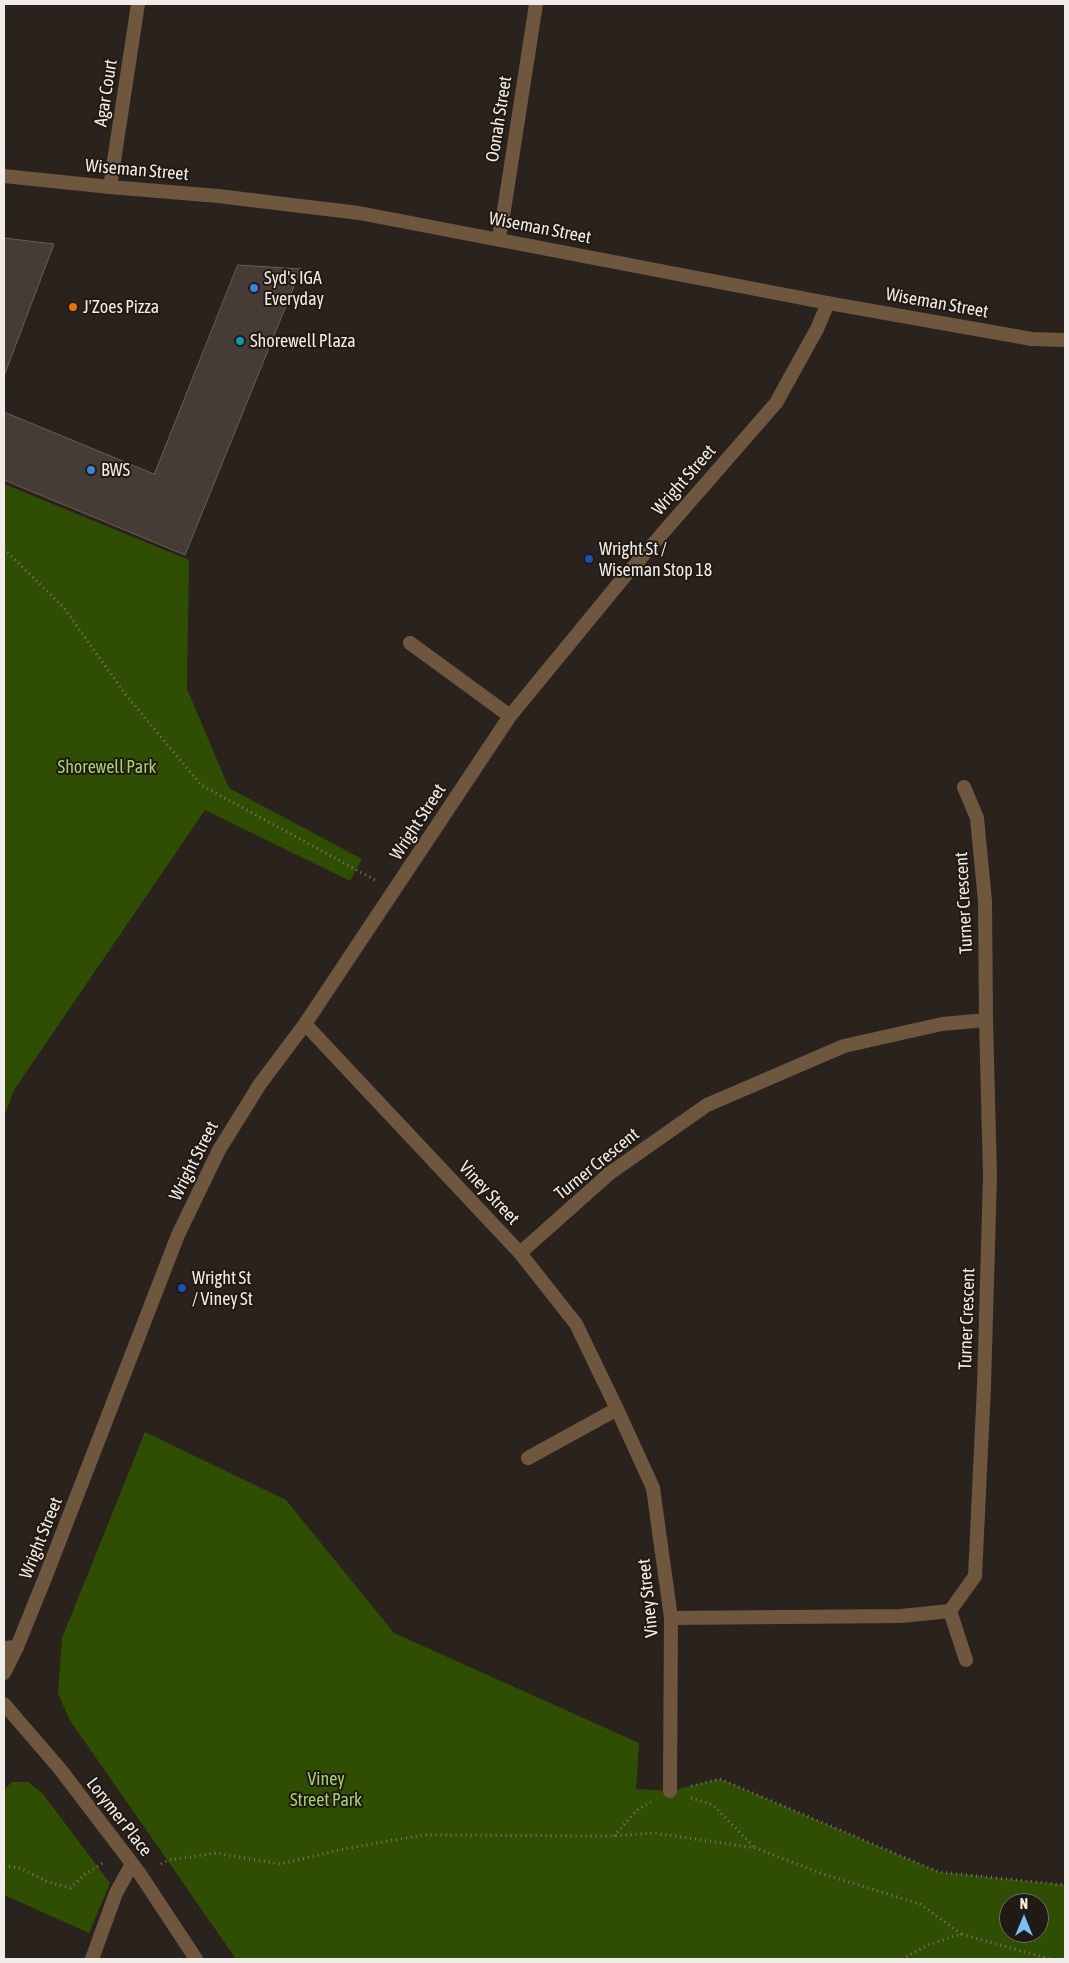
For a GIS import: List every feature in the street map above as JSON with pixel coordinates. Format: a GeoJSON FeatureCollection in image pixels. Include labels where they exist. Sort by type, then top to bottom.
{"type":"FeatureCollection","features":[{"type":"Feature","properties":{"kind":"street","name":"Agar Court"},"geometry":{"type":"LineString","coordinates":[[110,187],[138,4]]}},
{"type":"Feature","properties":{"kind":"street","name":"Oonah Street"},"geometry":{"type":"LineString","coordinates":[[498,239],[536,4]]}},
{"type":"Feature","properties":{"kind":"street","name":"Wiseman Street"},"geometry":{"type":"LineString","coordinates":[[4,176],[218,196],[359,213],[828,303],[1032,339],[1065,340]]}},
{"type":"Feature","properties":{"kind":"street","name":"Wright Street"},"geometry":{"type":"LineString","coordinates":[[4,1673],[10,1648],[93,1457],[178,1236],[219,1150],[260,1084],[304,1024],[510,716],[620,582],[776,403],[817,329],[828,303]]}},
{"type":"Feature","properties":{"kind":"street"},"geometry":{"type":"LineString","coordinates":[[410,643],[510,716]]}},
{"type":"Feature","properties":{"kind":"street","name":"Turner Crescent"},"geometry":{"type":"LineString","coordinates":[[950,1611],[975,1576],[984,1386],[990,1176],[985,901],[977,818],[964,787]]}},
{"type":"Feature","properties":{"kind":"street","name":"Turner Crescent"},"geometry":{"type":"LineString","coordinates":[[520,1253],[610,1173],[707,1105],[844,1046],[942,1024],[986,1020]]}},
{"type":"Feature","properties":{"kind":"street","name":"Viney Street"},"geometry":{"type":"LineString","coordinates":[[304,1024],[520,1253],[576,1324],[617,1409],[653,1488],[671,1618],[670,1791]]}},
{"type":"Feature","properties":{"kind":"street"},"geometry":{"type":"LineString","coordinates":[[528,1458],[617,1409]]}},
{"type":"Feature","properties":{"kind":"street"},"geometry":{"type":"LineString","coordinates":[[671,1618],[902,1616],[950,1611],[966,1660]]}},
{"type":"Feature","properties":{"kind":"street","name":"Lorymer Place"},"geometry":{"type":"LineString","coordinates":[[4,1704],[60,1769],[136,1869],[196,1959]]}},
{"type":"Feature","properties":{"kind":"street"},"geometry":{"type":"LineString","coordinates":[[92,1959],[116,1892],[136,1869]]}},
{"type":"Feature","properties":{"kind":"path"},"geometry":{"type":"LineString","coordinates":[[4,549],[64,608],[126,695],[201,785],[395,890]]}},
{"type":"Feature","properties":{"kind":"path"},"geometry":{"type":"LineString","coordinates":[[613,1836],[636,1810],[670,1791],[720,1779],[939,1872],[1065,1885]]}},
{"type":"Feature","properties":{"kind":"path"},"geometry":{"type":"LineString","coordinates":[[670,1791],[713,1805],[755,1848]]}},
{"type":"Feature","properties":{"kind":"path"},"geometry":{"type":"LineString","coordinates":[[136,1869],[169,1860],[216,1853],[280,1864],[349,1848],[423,1835],[613,1836],[654,1833],[755,1848],[826,1875],[920,1904],[961,1934],[1050,1959]]}},
{"type":"Feature","properties":{"kind":"path"},"geometry":{"type":"LineString","coordinates":[[4,1866],[20,1868],[48,1882],[70,1888],[84,1875],[121,1851]]}},
{"type":"Feature","properties":{"kind":"path"},"geometry":{"type":"LineString","coordinates":[[902,1959],[928,1945],[961,1934]]}},
{"type":"Feature","properties":{"kind":"green space","name":"Shorewell Park"},"geometry":{"type":"Polygon","coordinates":[[[4,484],[189,560],[187,689],[229,788],[362,859],[350,881],[205,810],[14,1090],[4,1117],[4,484]]]}},
{"type":"Feature","properties":{"kind":"green space","name":"Viney Street Park"},"geometry":{"type":"Polygon","coordinates":[[[145,1432],[286,1500],[394,1633],[639,1743],[636,1789],[670,1791],[720,1779],[939,1872],[1065,1885],[1065,1959],[236,1959],[69,1719],[58,1693],[62,1638],[145,1432]]]}},
{"type":"Feature","properties":{"kind":"green space"},"geometry":{"type":"Polygon","coordinates":[[[12,1782],[28,1782],[43,1794],[110,1883],[89,1933],[4,1895],[4,1790],[12,1782]]]}},
{"type":"Feature","properties":{"kind":"building"},"geometry":{"type":"Polygon","coordinates":[[[4,238],[54,244],[4,376],[4,238]]]}},
{"type":"Feature","properties":{"kind":"building","name":"Shorewell Plaza"},"geometry":{"type":"Polygon","coordinates":[[[238,265],[301,269],[185,555],[4,480],[4,412],[154,474],[238,265]]]}},
{"type":"Feature","properties":{"kind":"place","name":"Syd's IGA Everyday"},"geometry":{"type":"Point","coordinates":[254,288]}},
{"type":"Feature","properties":{"kind":"place","name":"J'Zoes Pizza"},"geometry":{"type":"Point","coordinates":[73,307]}},
{"type":"Feature","properties":{"kind":"place","name":"Shorewell Plaza"},"geometry":{"type":"Point","coordinates":[240,341]}},
{"type":"Feature","properties":{"kind":"place","name":"BWS"},"geometry":{"type":"Point","coordinates":[91,470]}},
{"type":"Feature","properties":{"kind":"place","name":"Wright St / Wiseman Stop 18"},"geometry":{"type":"Point","coordinates":[589,559]}},
{"type":"Feature","properties":{"kind":"place","name":"Wright St / Viney St"},"geometry":{"type":"Point","coordinates":[182,1288]}}]}
